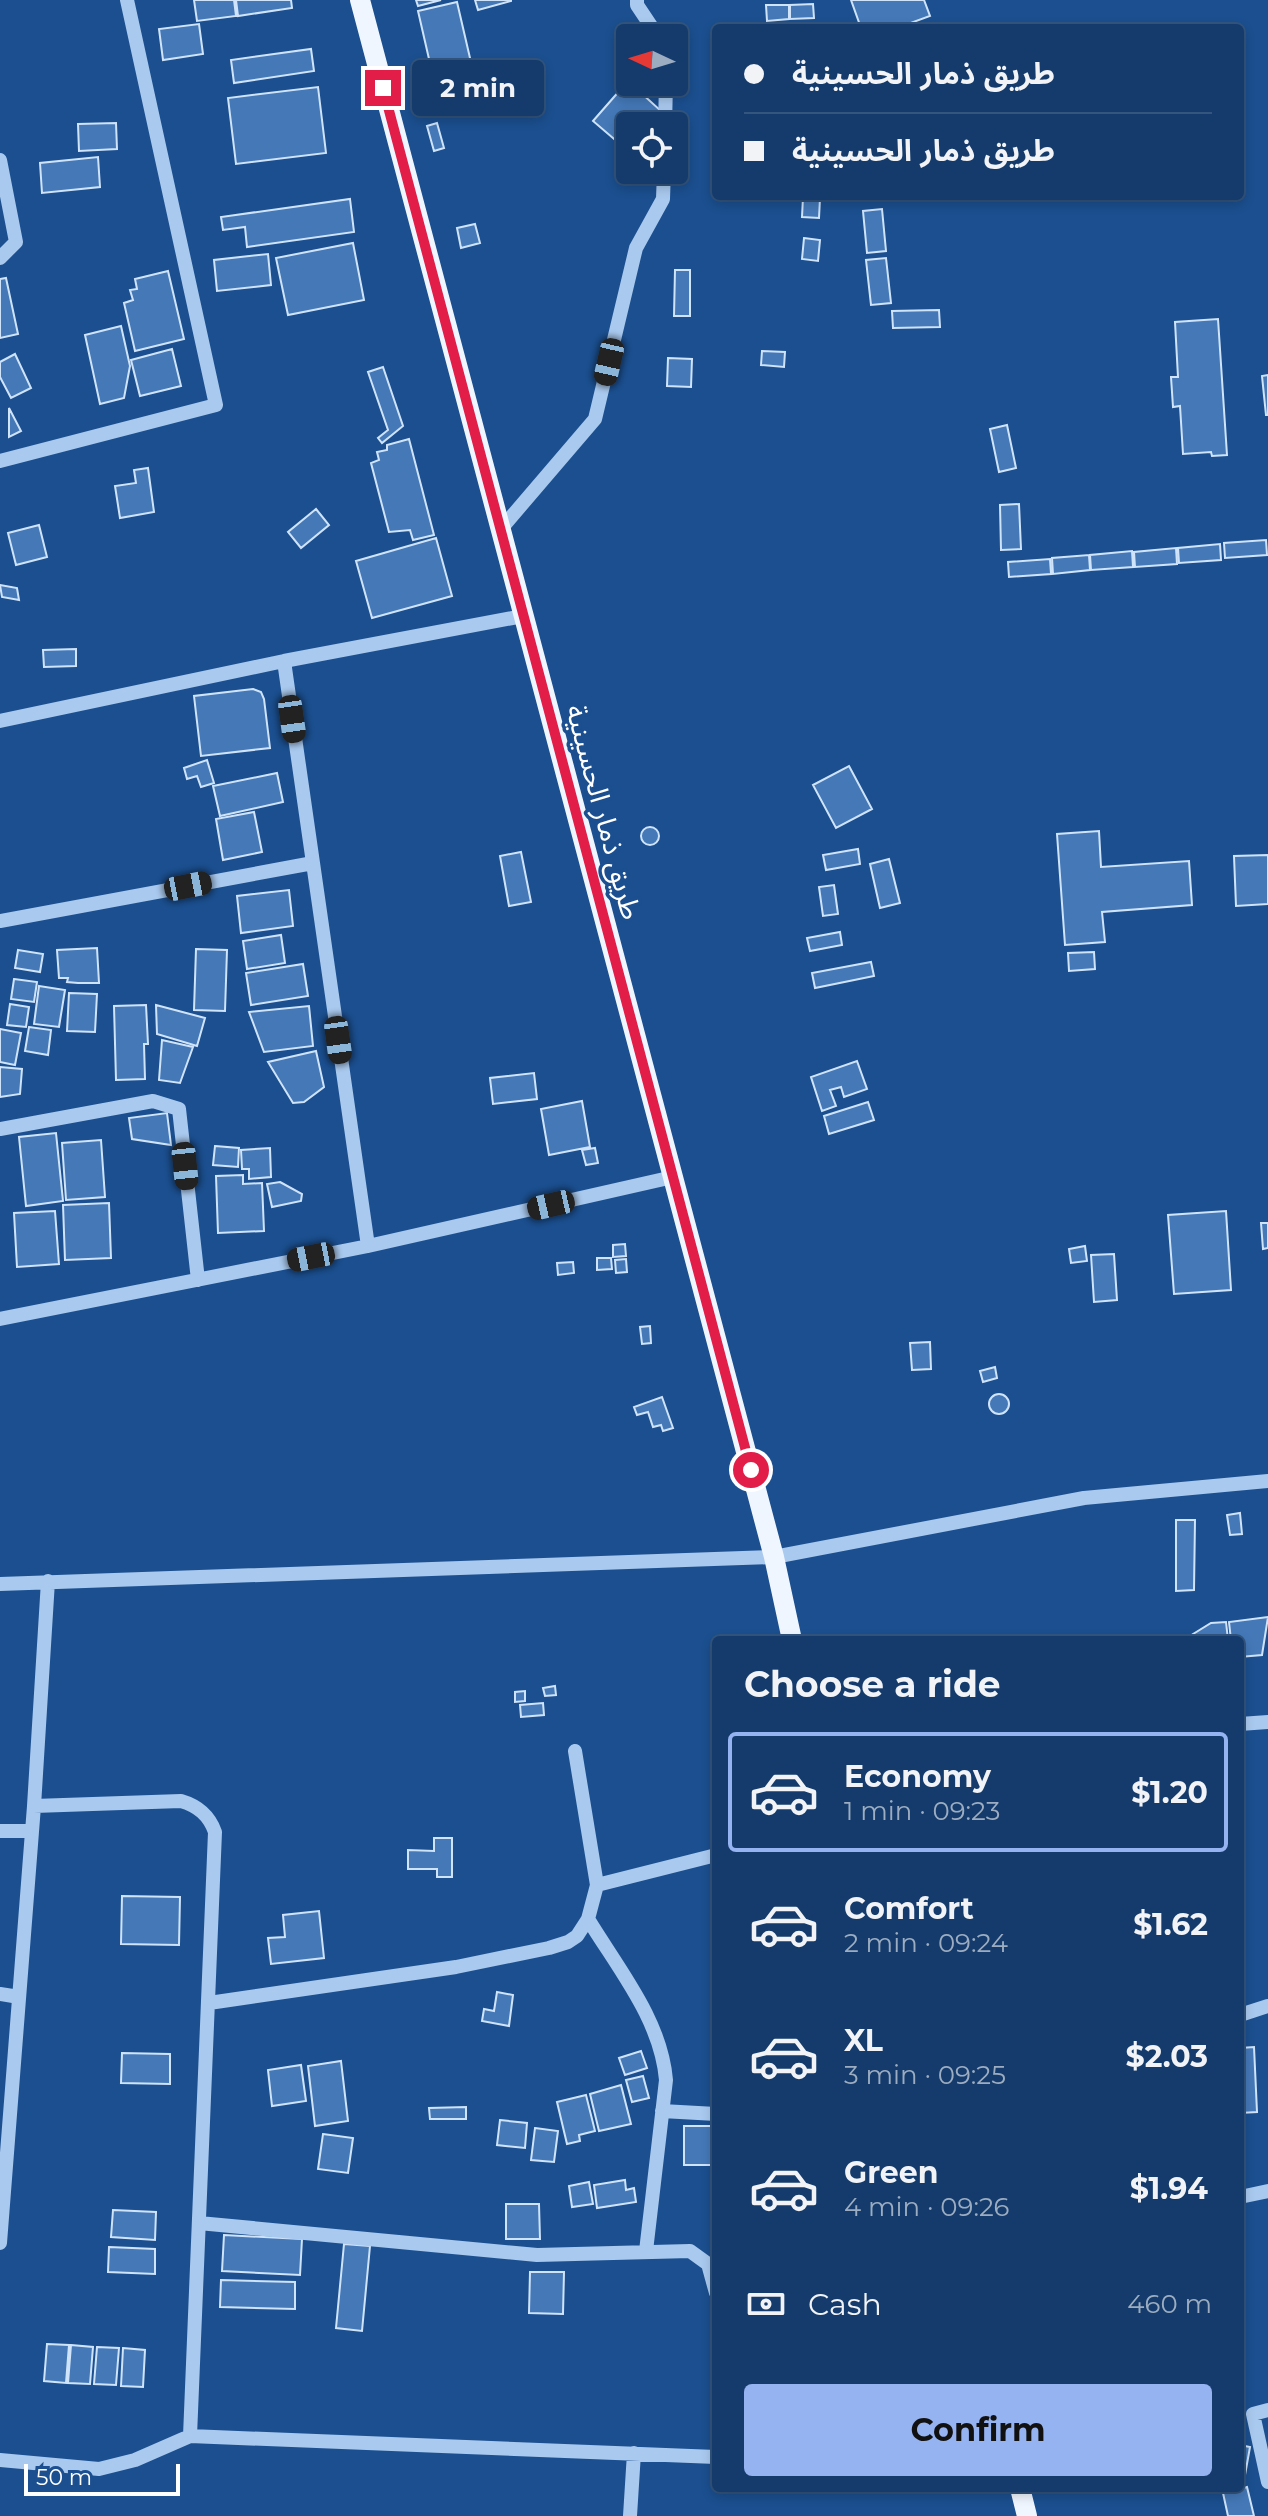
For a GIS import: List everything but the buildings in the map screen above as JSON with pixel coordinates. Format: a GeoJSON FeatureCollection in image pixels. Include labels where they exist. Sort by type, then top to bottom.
{"type":"FeatureCollection","features":[{"type":"Feature","properties":{"kind":"main road","name":"طريق ذمار الحسينية"},"geometry":{"type":"LineString","coordinates":[[360,0],[774,1557],[791,1636]]}},
{"type":"Feature","properties":{"kind":"main road"},"geometry":{"type":"LineString","coordinates":[[1021,2492],[1027,2516]]}},
{"type":"Feature","properties":{"kind":"street"},"geometry":{"type":"LineString","coordinates":[[0,461],[216,405],[127,0]]}},
{"type":"Feature","properties":{"kind":"street"},"geometry":{"type":"LineString","coordinates":[[637,0],[650,24]]}},
{"type":"Feature","properties":{"kind":"street"},"geometry":{"type":"LineString","coordinates":[[0,160],[16,242],[0,258]]}},
{"type":"Feature","properties":{"kind":"street"},"geometry":{"type":"LineString","coordinates":[[500,530],[595,419],[636,248],[663,199],[664,184]]}},
{"type":"Feature","properties":{"kind":"street"},"geometry":{"type":"LineString","coordinates":[[0,721],[284,661],[523,616]]}},
{"type":"Feature","properties":{"kind":"street"},"geometry":{"type":"LineString","coordinates":[[284,661],[368,1246]]}},
{"type":"Feature","properties":{"kind":"street"},"geometry":{"type":"LineString","coordinates":[[0,921],[313,863]]}},
{"type":"Feature","properties":{"kind":"street"},"geometry":{"type":"LineString","coordinates":[[0,1129],[153,1101],[179,1109],[198,1280]]}},
{"type":"Feature","properties":{"kind":"street"},"geometry":{"type":"LineString","coordinates":[[0,1319],[368,1246],[673,1177]]}},
{"type":"Feature","properties":{"kind":"street"},"geometry":{"type":"LineString","coordinates":[[0,1584],[774,1557],[1084,1498],[1268,1481]]}},
{"type":"Feature","properties":{"kind":"street"},"geometry":{"type":"LineString","coordinates":[[0,2243],[48,1581]]}},
{"type":"Feature","properties":{"kind":"street"},"geometry":{"type":"LineString","coordinates":[[1244,1724],[1268,1722]]}},
{"type":"Feature","properties":{"kind":"street"},"geometry":{"type":"LineString","coordinates":[[209,2003],[456,1967],[549,1948],[577,1936],[588,1919],[597,1885],[575,1751]]}},
{"type":"Feature","properties":{"kind":"street"},"geometry":{"type":"LineString","coordinates":[[34,1806],[181,1801],[199,1808],[206,1815],[216,1841],[190,2436]]}},
{"type":"Feature","properties":{"kind":"street"},"geometry":{"type":"LineString","coordinates":[[0,1831],[32,1831]]}},
{"type":"Feature","properties":{"kind":"street"},"geometry":{"type":"LineString","coordinates":[[597,1885],[712,1856]]}},
{"type":"Feature","properties":{"kind":"street"},"geometry":{"type":"LineString","coordinates":[[588,1919],[657,2035],[666,2080],[646,2251]]}},
{"type":"Feature","properties":{"kind":"street"},"geometry":{"type":"LineString","coordinates":[[0,1994],[19,1997]]}},
{"type":"Feature","properties":{"kind":"street"},"geometry":{"type":"LineString","coordinates":[[1244,2014],[1268,2006]]}},
{"type":"Feature","properties":{"kind":"street"},"geometry":{"type":"LineString","coordinates":[[662,2111],[712,2114]]}},
{"type":"Feature","properties":{"kind":"street"},"geometry":{"type":"LineString","coordinates":[[1244,2196],[1268,2191]]}},
{"type":"Feature","properties":{"kind":"street"},"geometry":{"type":"LineString","coordinates":[[199,2223],[537,2255],[682,2251],[698,2255],[712,2275]]}},
{"type":"Feature","properties":{"kind":"street"},"geometry":{"type":"LineString","coordinates":[[1268,2410],[1253,2414],[1268,2482]]}},
{"type":"Feature","properties":{"kind":"street"},"geometry":{"type":"LineString","coordinates":[[0,2460],[99,2469],[135,2460],[190,2436],[712,2457]]}},
{"type":"Feature","properties":{"kind":"street"},"geometry":{"type":"LineString","coordinates":[[630,2516],[634,2453]]}},
{"type":"Feature","properties":{"kind":"route"},"geometry":{"type":"LineString","coordinates":[[383,88],[751,1470]]}}]}
